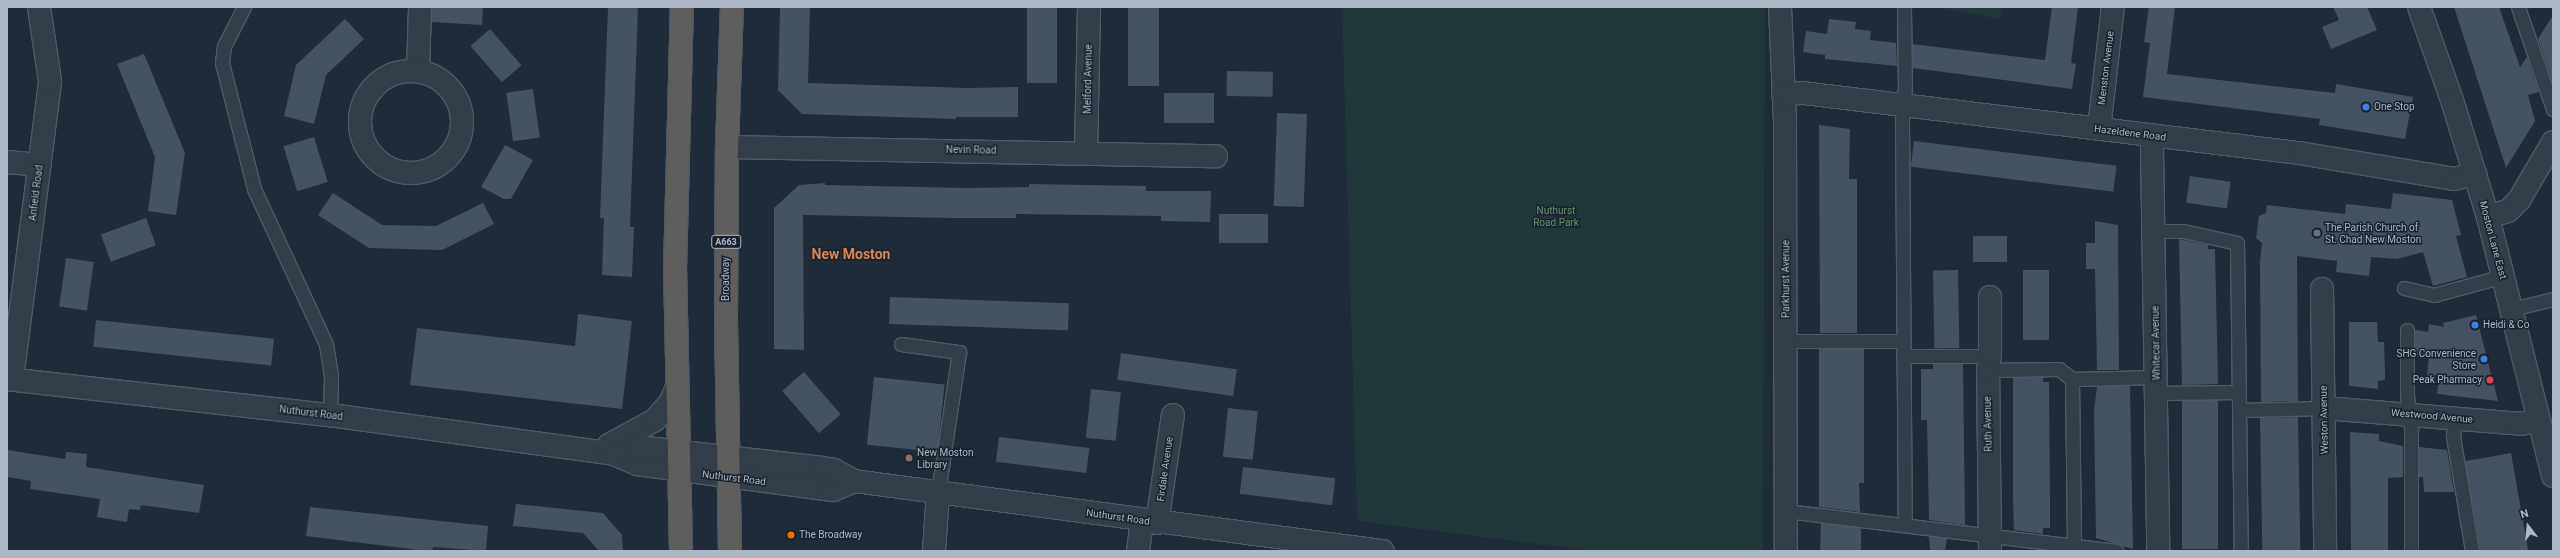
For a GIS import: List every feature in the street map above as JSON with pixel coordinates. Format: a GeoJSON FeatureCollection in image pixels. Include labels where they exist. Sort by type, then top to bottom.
{"type":"FeatureCollection","features":[{"type":"Feature","properties":{"kind":"highway"},"geometry":{"type":"LineString","coordinates":[[681,551],[675,270],[682,7]]}},
{"type":"Feature","properties":{"kind":"highway","name":"Broadway"},"geometry":{"type":"LineString","coordinates":[[730,551],[727,147],[732,7]]}},
{"type":"Feature","properties":{"kind":"street","name":"Anfield Road"},"geometry":{"type":"LineString","coordinates":[[10,379],[40,165],[50,81],[39,7]]}},
{"type":"Feature","properties":{"kind":"street"},"geometry":{"type":"LineString","coordinates":[[418,71],[420,7]]}},
{"type":"Feature","properties":{"kind":"street","name":"Melford Avenue"},"geometry":{"type":"LineString","coordinates":[[1086,152],[1089,7]]}},
{"type":"Feature","properties":{"kind":"street","name":"Parkhurst Avenue"},"geometry":{"type":"LineString","coordinates":[[1780,7],[1783,94],[1786,341],[1786,551]]}},
{"type":"Feature","properties":{"kind":"street","name":"Menston Avenue"},"geometry":{"type":"LineString","coordinates":[[2099,129],[2114,7]]}},
{"type":"Feature","properties":{"kind":"street","name":"Moston Lane East"},"geometry":{"type":"LineString","coordinates":[[2419,7],[2488,217],[2553,476]]}},
{"type":"Feature","properties":{"kind":"street"},"geometry":{"type":"LineString","coordinates":[[418,71],[444,82],[456,98],[462,119],[459,140],[447,158],[433,168],[407,173],[389,168],[370,152],[360,130],[360,112],[370,91],[382,80],[399,72],[418,71]]}},
{"type":"Feature","properties":{"kind":"street","name":"Hazeldene Road"},"geometry":{"type":"LineString","coordinates":[[1783,94],[1803,93],[1904,104],[2299,153],[2454,179],[2475,174]]}},
{"type":"Feature","properties":{"kind":"street","name":"Whitecar Avenue"},"geometry":{"type":"LineString","coordinates":[[2154,136],[2158,551]]}},
{"type":"Feature","properties":{"kind":"street"},"geometry":{"type":"LineString","coordinates":[[2488,217],[2508,211],[2519,200],[2553,142]]}},
{"type":"Feature","properties":{"kind":"street","name":"Nevin Road"},"geometry":{"type":"LineString","coordinates":[[727,147],[1086,152],[1216,156]]}},
{"type":"Feature","properties":{"kind":"street"},"geometry":{"type":"LineString","coordinates":[[7,162],[40,165]]}},
{"type":"Feature","properties":{"kind":"street","name":"Weston Avenue"},"geometry":{"type":"LineString","coordinates":[[2322,289],[2325,551]]}},
{"type":"Feature","properties":{"kind":"street","name":"Ruth Avenue"},"geometry":{"type":"LineString","coordinates":[[1990,297],[1990,543]]}},
{"type":"Feature","properties":{"kind":"street","name":"Nuthurst Road"},"geometry":{"type":"LineString","coordinates":[[10,379],[330,415],[614,454],[637,464],[679,461],[729,467],[834,470],[854,481],[1150,522],[1382,551]]}},
{"type":"Feature","properties":{"kind":"street"},"geometry":{"type":"LineString","coordinates":[[588,451],[628,436],[655,420],[670,403],[677,387]]}},
{"type":"Feature","properties":{"kind":"street","name":"Westwood Avenue"},"geometry":{"type":"LineString","coordinates":[[2324,408],[2521,424],[2539,420]]}},
{"type":"Feature","properties":{"kind":"street","name":"Firdale Avenue"},"geometry":{"type":"LineString","coordinates":[[1138,551],[1150,522],[1173,415]]}},
{"type":"Feature","properties":{"kind":"street"},"geometry":{"type":"LineString","coordinates":[[934,551],[938,493]]}},
{"type":"Feature","properties":{"kind":"lane"},"geometry":{"type":"LineString","coordinates":[[244,7],[224,46],[222,63],[254,189],[326,344],[331,374],[330,415]]}},
{"type":"Feature","properties":{"kind":"lane"},"geometry":{"type":"LineString","coordinates":[[1904,7],[1903,356],[1905,525]]}},
{"type":"Feature","properties":{"kind":"lane"},"geometry":{"type":"LineString","coordinates":[[2518,7],[2553,108]]}},
{"type":"Feature","properties":{"kind":"lane"},"geometry":{"type":"LineString","coordinates":[[2154,231],[2183,232],[2237,243],[2241,551]]}},
{"type":"Feature","properties":{"kind":"lane"},"geometry":{"type":"LineString","coordinates":[[2404,288],[2434,295],[2503,276]]}},
{"type":"Feature","properties":{"kind":"lane"},"geometry":{"type":"LineString","coordinates":[[2512,309],[2553,299]]}},
{"type":"Feature","properties":{"kind":"lane"},"geometry":{"type":"LineString","coordinates":[[2407,330],[2411,551]]}},
{"type":"Feature","properties":{"kind":"lane"},"geometry":{"type":"LineString","coordinates":[[1786,341],[1903,341]]}},
{"type":"Feature","properties":{"kind":"lane"},"geometry":{"type":"LineString","coordinates":[[901,344],[959,352],[938,493]]}},
{"type":"Feature","properties":{"kind":"lane"},"geometry":{"type":"LineString","coordinates":[[1903,356],[2059,369],[2072,379],[2239,392]]}},
{"type":"Feature","properties":{"kind":"lane"},"geometry":{"type":"LineString","coordinates":[[2072,379],[2074,545]]}},
{"type":"Feature","properties":{"kind":"lane"},"geometry":{"type":"LineString","coordinates":[[2240,410],[2324,408]]}},
{"type":"Feature","properties":{"kind":"lane"},"geometry":{"type":"LineString","coordinates":[[2455,418],[2453,436],[2472,551]]}},
{"type":"Feature","properties":{"kind":"lane"},"geometry":{"type":"LineString","coordinates":[[1786,511],[1905,525],[1990,543],[2074,545],[2117,551]]}},
{"type":"Feature","properties":{"kind":"green space","name":"Nuthurst Road Park"},"geometry":{"type":"Polygon","coordinates":[[[1342,7],[1765,7],[1763,551],[1593,551],[1357,521],[1342,7]]]}},
{"type":"Feature","properties":{"kind":"green space"},"geometry":{"type":"Polygon","coordinates":[[[1931,7],[2002,7],[2001,19],[1931,7]]]}},
{"type":"Feature","properties":{"kind":"building"},"geometry":{"type":"Polygon","coordinates":[[[432,7],[483,7],[482,25],[432,22],[432,7]]]}},
{"type":"Feature","properties":{"kind":"building"},"geometry":{"type":"Polygon","coordinates":[[[608,7],[638,7],[630,227],[634,227],[632,277],[602,275],[604,218],[600,218],[608,7]]]}},
{"type":"Feature","properties":{"kind":"building"},"geometry":{"type":"Polygon","coordinates":[[[780,7],[810,7],[808,83],[968,88],[1018,87],[1018,117],[956,117],[956,119],[802,114],[778,90],[780,7]]]}},
{"type":"Feature","properties":{"kind":"building"},"geometry":{"type":"Polygon","coordinates":[[[1027,7],[1057,7],[1057,83],[1027,83],[1027,7]]]}},
{"type":"Feature","properties":{"kind":"building"},"geometry":{"type":"Polygon","coordinates":[[[1128,7],[1159,7],[1159,86],[1128,86],[1128,7]]]}},
{"type":"Feature","properties":{"kind":"building"},"geometry":{"type":"Polygon","coordinates":[[[2052,7],[2078,7],[2071,63],[2076,64],[2072,89],[1913,68],[1912,44],[2045,60],[2052,7]]]}},
{"type":"Feature","properties":{"kind":"building"},"geometry":{"type":"Polygon","coordinates":[[[2149,7],[2175,7],[2167,74],[2335,93],[2336,84],[2413,97],[2405,139],[2319,125],[2320,119],[2143,97],[2150,43],[2144,42],[2149,7]]]}},
{"type":"Feature","properties":{"kind":"building"},"geometry":{"type":"Polygon","coordinates":[[[2333,7],[2367,7],[2377,30],[2331,49],[2322,27],[2339,20],[2333,7]]]}},
{"type":"Feature","properties":{"kind":"building"},"geometry":{"type":"Polygon","coordinates":[[[2454,7],[2499,7],[2520,67],[2527,57],[2539,92],[2528,95],[2535,121],[2506,168],[2454,7]]]}},
{"type":"Feature","properties":{"kind":"building"},"geometry":{"type":"Polygon","coordinates":[[[2553,15],[2553,84],[2538,39],[2553,15]]]}},
{"type":"Feature","properties":{"kind":"building"},"geometry":{"type":"Polygon","coordinates":[[[345,19],[364,39],[326,75],[314,124],[284,116],[296,65],[345,19]]]}},
{"type":"Feature","properties":{"kind":"building"},"geometry":{"type":"Polygon","coordinates":[[[1829,19],[1856,22],[1855,29],[1871,31],[1870,40],[1896,43],[1897,66],[1825,59],[1825,55],[1803,52],[1806,31],[1827,34],[1829,19]]]}},
{"type":"Feature","properties":{"kind":"building"},"geometry":{"type":"Polygon","coordinates":[[[490,29],[521,65],[502,82],[470,46],[490,29]]]}},
{"type":"Feature","properties":{"kind":"building"},"geometry":{"type":"Polygon","coordinates":[[[144,54],[185,153],[176,215],[148,211],[155,157],[117,64],[144,54]]]}},
{"type":"Feature","properties":{"kind":"building"},"geometry":{"type":"Polygon","coordinates":[[[1227,71],[1273,72],[1273,97],[1227,96],[1227,71]]]}},
{"type":"Feature","properties":{"kind":"building"},"geometry":{"type":"Polygon","coordinates":[[[533,89],[540,138],[513,141],[506,93],[533,89]]]}},
{"type":"Feature","properties":{"kind":"building"},"geometry":{"type":"Polygon","coordinates":[[[1164,93],[1214,93],[1214,123],[1164,123],[1164,93]]]}},
{"type":"Feature","properties":{"kind":"building"},"geometry":{"type":"Polygon","coordinates":[[[1277,113],[1307,114],[1304,207],[1274,206],[1277,113]]]}},
{"type":"Feature","properties":{"kind":"building"},"geometry":{"type":"Polygon","coordinates":[[[1819,125],[1850,129],[1849,179],[1857,179],[1857,333],[1820,333],[1819,125]]]}},
{"type":"Feature","properties":{"kind":"building"},"geometry":{"type":"Polygon","coordinates":[[[314,137],[328,182],[297,191],[283,146],[314,137]]]}},
{"type":"Feature","properties":{"kind":"building"},"geometry":{"type":"Polygon","coordinates":[[[1914,141],[2116,166],[2113,192],[1911,167],[1914,141]]]}},
{"type":"Feature","properties":{"kind":"building"},"geometry":{"type":"Polygon","coordinates":[[[505,145],[533,160],[511,199],[504,199],[481,187],[505,145]]]}},
{"type":"Feature","properties":{"kind":"building"},"geometry":{"type":"Polygon","coordinates":[[[2190,176],[2231,182],[2227,208],[2186,203],[2190,176]]]}},
{"type":"Feature","properties":{"kind":"building"},"geometry":{"type":"Polygon","coordinates":[[[825,183],[825,185],[966,188],[1029,187],[1029,184],[1146,186],[1146,191],[1211,191],[1210,222],[1161,221],[1161,216],[1016,214],[1016,218],[953,218],[803,215],[804,350],[774,349],[774,208],[799,185],[825,183]]]}},
{"type":"Feature","properties":{"kind":"building"},"geometry":{"type":"Polygon","coordinates":[[[333,193],[382,225],[436,226],[483,203],[494,224],[442,250],[369,248],[318,215],[333,193]]]}},
{"type":"Feature","properties":{"kind":"building"},"geometry":{"type":"Polygon","coordinates":[[[2393,193],[2452,200],[2461,235],[2456,236],[2467,277],[2433,286],[2423,252],[2397,259],[2371,257],[2369,276],[2336,272],[2337,261],[2297,256],[2298,401],[2261,402],[2260,263],[2262,243],[2256,238],[2259,216],[2266,213],[2267,205],[2345,214],[2346,204],[2391,209],[2393,193]]]}},
{"type":"Feature","properties":{"kind":"building"},"geometry":{"type":"Polygon","coordinates":[[[1219,214],[1268,214],[1268,243],[1219,243],[1219,214]]]}},
{"type":"Feature","properties":{"kind":"building"},"geometry":{"type":"Polygon","coordinates":[[[146,218],[156,245],[111,262],[101,234],[146,218]]]}},
{"type":"Feature","properties":{"kind":"building"},"geometry":{"type":"Polygon","coordinates":[[[2095,221],[2118,225],[2119,370],[2097,370],[2095,269],[2086,269],[2086,243],[2095,243],[2095,221]]]}},
{"type":"Feature","properties":{"kind":"building"},"geometry":{"type":"Polygon","coordinates":[[[1973,236],[2007,236],[2007,262],[1973,262],[1973,236]]]}},
{"type":"Feature","properties":{"kind":"building"},"geometry":{"type":"Polygon","coordinates":[[[2179,239],[2208,245],[2208,249],[2215,249],[2218,384],[2182,385],[2179,239]]]}},
{"type":"Feature","properties":{"kind":"building"},"geometry":{"type":"Polygon","coordinates":[[[66,258],[94,262],[87,310],[59,307],[66,258]]]}},
{"type":"Feature","properties":{"kind":"building"},"geometry":{"type":"Polygon","coordinates":[[[1933,270],[1958,270],[1959,348],[1934,348],[1933,270]]]}},
{"type":"Feature","properties":{"kind":"building"},"geometry":{"type":"Polygon","coordinates":[[[2023,270],[2049,270],[2049,340],[2023,340],[2023,270]]]}},
{"type":"Feature","properties":{"kind":"building"},"geometry":{"type":"Polygon","coordinates":[[[890,297],[1069,303],[1068,330],[889,324],[890,297]]]}},
{"type":"Feature","properties":{"kind":"building"},"geometry":{"type":"Polygon","coordinates":[[[578,314],[632,321],[622,409],[410,385],[417,328],[575,346],[578,314]]]}},
{"type":"Feature","properties":{"kind":"building"},"geometry":{"type":"Polygon","coordinates":[[[2476,315],[2498,401],[2437,394],[2439,378],[2427,377],[2429,356],[2415,355],[2415,330],[2428,332],[2429,324],[2444,327],[2443,323],[2476,315]]]}},
{"type":"Feature","properties":{"kind":"building"},"geometry":{"type":"Polygon","coordinates":[[[96,320],[274,339],[271,366],[93,347],[96,320]]]}},
{"type":"Feature","properties":{"kind":"building"},"geometry":{"type":"Polygon","coordinates":[[[2349,322],[2377,322],[2378,342],[2384,342],[2385,371],[2385,380],[2378,381],[2378,389],[2349,386],[2349,322]]]}},
{"type":"Feature","properties":{"kind":"building"},"geometry":{"type":"Polygon","coordinates":[[[1819,349],[1864,349],[1864,483],[1859,483],[1860,512],[1819,507],[1819,349]]]}},
{"type":"Feature","properties":{"kind":"building"},"geometry":{"type":"Polygon","coordinates":[[[1121,353],[1237,369],[1233,396],[1117,380],[1121,353]]]}},
{"type":"Feature","properties":{"kind":"building"},"geometry":{"type":"Polygon","coordinates":[[[1933,364],[1963,364],[1965,525],[1929,520],[1927,420],[1921,420],[1921,369],[1933,369],[1933,364]]]}},
{"type":"Feature","properties":{"kind":"building"},"geometry":{"type":"Polygon","coordinates":[[[804,372],[841,414],[819,433],[782,391],[804,372]]]}},
{"type":"Feature","properties":{"kind":"building"},"geometry":{"type":"Polygon","coordinates":[[[874,377],[945,384],[938,452],[867,445],[874,377]]]}},
{"type":"Feature","properties":{"kind":"building"},"geometry":{"type":"Polygon","coordinates":[[[2043,377],[2043,382],[2049,382],[2050,528],[2043,528],[2043,534],[2014,530],[2013,378],[2043,377]]]}},
{"type":"Feature","properties":{"kind":"building"},"geometry":{"type":"Polygon","coordinates":[[[2097,386],[2130,386],[2133,549],[2096,538],[2094,411],[2097,386]]]}},
{"type":"Feature","properties":{"kind":"building"},"geometry":{"type":"Polygon","coordinates":[[[1091,389],[1121,392],[1116,441],[1086,438],[1091,389]]]}},
{"type":"Feature","properties":{"kind":"building"},"geometry":{"type":"Polygon","coordinates":[[[2182,400],[2218,400],[2218,549],[2182,549],[2182,400]]]}},
{"type":"Feature","properties":{"kind":"building"},"geometry":{"type":"Polygon","coordinates":[[[1228,408],[1258,411],[1253,460],[1223,457],[1228,408]]]}},
{"type":"Feature","properties":{"kind":"building"},"geometry":{"type":"Polygon","coordinates":[[[2298,417],[2300,551],[2262,551],[2260,418],[2298,417]]]}},
{"type":"Feature","properties":{"kind":"building"},"geometry":{"type":"Polygon","coordinates":[[[2350,432],[2379,434],[2379,441],[2403,446],[2403,477],[2388,478],[2388,551],[2351,551],[2350,432]]]}},
{"type":"Feature","properties":{"kind":"building"},"geometry":{"type":"Polygon","coordinates":[[[999,437],[1089,448],[1086,473],[996,462],[999,437]]]}},
{"type":"Feature","properties":{"kind":"building"},"geometry":{"type":"Polygon","coordinates":[[[2419,447],[2447,450],[2454,492],[2424,492],[2423,477],[2419,477],[2419,447]]]}},
{"type":"Feature","properties":{"kind":"building"},"geometry":{"type":"Polygon","coordinates":[[[7,450],[65,459],[66,452],[87,454],[86,467],[204,485],[199,513],[141,505],[140,510],[129,509],[127,522],[97,517],[100,499],[30,489],[31,481],[7,477],[7,450]]]}},
{"type":"Feature","properties":{"kind":"building"},"geometry":{"type":"Polygon","coordinates":[[[2511,453],[2528,550],[2481,551],[2465,461],[2511,453]]]}},
{"type":"Feature","properties":{"kind":"building"},"geometry":{"type":"Polygon","coordinates":[[[1243,467],[1335,478],[1332,505],[1240,494],[1243,467]]]}},
{"type":"Feature","properties":{"kind":"building"},"geometry":{"type":"Polygon","coordinates":[[[516,504],[603,513],[622,535],[623,551],[599,551],[583,533],[513,526],[516,504]]]}},
{"type":"Feature","properties":{"kind":"building"},"geometry":{"type":"Polygon","coordinates":[[[310,507],[488,526],[486,551],[433,547],[432,551],[426,551],[306,536],[310,507]]]}},
{"type":"Feature","properties":{"kind":"building"},"geometry":{"type":"Polygon","coordinates":[[[1821,523],[1861,528],[1861,551],[1820,551],[1821,523]]]}},
{"type":"Feature","properties":{"kind":"building"},"geometry":{"type":"Polygon","coordinates":[[[1929,536],[1947,538],[1945,551],[1930,551],[1929,536]]]}},
{"type":"Feature","properties":{"kind":"place","name":"One Stop"},"geometry":{"type":"Point","coordinates":[2366,107]}},
{"type":"Feature","properties":{"kind":"place","name":"The Parish Church of St. Chad New Moston"},"geometry":{"type":"Point","coordinates":[2317,233]}},
{"type":"Feature","properties":{"kind":"place","name":"Heidi & Co"},"geometry":{"type":"Point","coordinates":[2475,325]}},
{"type":"Feature","properties":{"kind":"place","name":"SHG Convenience Store"},"geometry":{"type":"Point","coordinates":[2484,359]}},
{"type":"Feature","properties":{"kind":"place","name":"Peak Pharmacy"},"geometry":{"type":"Point","coordinates":[2490,380]}},
{"type":"Feature","properties":{"kind":"place","name":"New Moston Library"},"geometry":{"type":"Point","coordinates":[909,458]}},
{"type":"Feature","properties":{"kind":"place","name":"The Broadway"},"geometry":{"type":"Point","coordinates":[791,535]}},
{"type":"Feature","properties":{"kind":"district","name":"New Moston"},"geometry":{"type":"Point","coordinates":[851,254]}}]}
